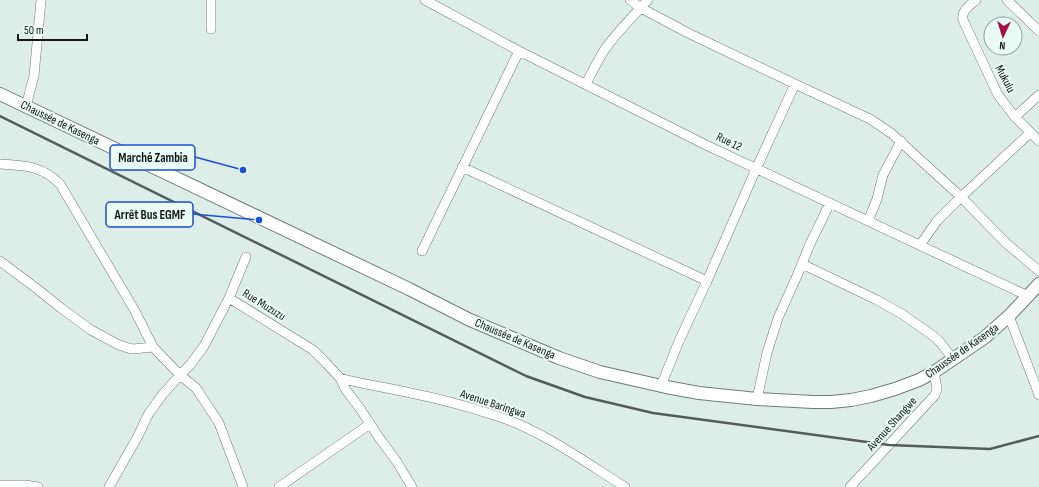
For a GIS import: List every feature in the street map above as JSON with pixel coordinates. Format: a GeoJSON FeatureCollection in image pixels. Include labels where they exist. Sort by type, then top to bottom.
{"type":"FeatureCollection","features":[{"type":"Feature","properties":{"kind":"main road","name":"Chaussée de Kasenga"},"geometry":{"type":"LineString","coordinates":[[0,94],[409,289],[470,320],[559,358],[600,372],[699,393],[757,399],[831,402],[871,396],[895,389],[919,380],[934,372],[984,338],[1009,316],[1039,284]]}},
{"type":"Feature","properties":{"kind":"street"},"geometry":{"type":"LineString","coordinates":[[26,106],[34,76],[41,0]]}},
{"type":"Feature","properties":{"kind":"street"},"geometry":{"type":"LineString","coordinates":[[210,29],[211,0]]}},
{"type":"Feature","properties":{"kind":"street","name":"Rue 12"},"geometry":{"type":"LineString","coordinates":[[425,0],[519,51],[756,169],[1028,296]]}},
{"type":"Feature","properties":{"kind":"street"},"geometry":{"type":"LineString","coordinates":[[630,0],[641,8],[688,33],[870,119],[891,132],[961,197],[1006,243],[1039,271]]}},
{"type":"Feature","properties":{"kind":"street"},"geometry":{"type":"LineString","coordinates":[[586,84],[595,66],[619,31],[648,0]]}},
{"type":"Feature","properties":{"kind":"street","name":"Mukulu"},"geometry":{"type":"LineString","coordinates":[[976,0],[963,12],[963,20],[998,95],[1015,117],[1039,141]]}},
{"type":"Feature","properties":{"kind":"street"},"geometry":{"type":"LineString","coordinates":[[1007,0],[1039,31]]}},
{"type":"Feature","properties":{"kind":"street"},"geometry":{"type":"LineString","coordinates":[[422,251],[519,51]]}},
{"type":"Feature","properties":{"kind":"street"},"geometry":{"type":"LineString","coordinates":[[661,386],[679,341],[708,281],[756,169],[795,84]]}},
{"type":"Feature","properties":{"kind":"street"},"geometry":{"type":"LineString","coordinates":[[1015,117],[1039,95]]}},
{"type":"Feature","properties":{"kind":"street"},"geometry":{"type":"LineString","coordinates":[[920,245],[937,221],[1030,133]]}},
{"type":"Feature","properties":{"kind":"street"},"geometry":{"type":"LineString","coordinates":[[868,221],[877,199],[883,175],[901,141]]}},
{"type":"Feature","properties":{"kind":"street"},"geometry":{"type":"LineString","coordinates":[[0,164],[36,168],[51,176],[60,184],[136,311],[153,347],[180,375],[196,388],[219,423],[243,487]]}},
{"type":"Feature","properties":{"kind":"street"},"geometry":{"type":"LineString","coordinates":[[462,167],[708,281]]}},
{"type":"Feature","properties":{"kind":"street"},"geometry":{"type":"LineString","coordinates":[[757,399],[771,337],[778,318],[810,244],[830,203]]}},
{"type":"Feature","properties":{"kind":"street"},"geometry":{"type":"LineString","coordinates":[[229,298],[246,257]]}},
{"type":"Feature","properties":{"kind":"street"},"geometry":{"type":"LineString","coordinates":[[0,261],[91,330],[117,344],[128,348],[153,347]]}},
{"type":"Feature","properties":{"kind":"street"},"geometry":{"type":"LineString","coordinates":[[802,264],[902,314],[939,341],[953,359]]}},
{"type":"Feature","properties":{"kind":"street","name":"Rue Muzuzu"},"geometry":{"type":"LineString","coordinates":[[110,487],[149,413],[163,394],[190,365],[198,354],[229,298],[313,350],[326,363],[340,378],[346,390],[397,462],[412,487]]}},
{"type":"Feature","properties":{"kind":"street"},"geometry":{"type":"LineString","coordinates":[[1009,316],[1039,395]]}},
{"type":"Feature","properties":{"kind":"street","name":"Avenue Shangwe"},"geometry":{"type":"LineString","coordinates":[[850,487],[935,395],[937,389],[934,372]]}},
{"type":"Feature","properties":{"kind":"street","name":"Avenue Baringwa"},"geometry":{"type":"LineString","coordinates":[[340,378],[353,382],[406,392],[498,416],[538,434],[625,487]]}},
{"type":"Feature","properties":{"kind":"street"},"geometry":{"type":"LineString","coordinates":[[279,487],[370,424]]}},
{"type":"Feature","properties":{"kind":"street"},"geometry":{"type":"LineString","coordinates":[[0,484],[38,487]]}},
{"type":"Feature","properties":{"kind":"railway"},"geometry":{"type":"LineString","coordinates":[[0,116],[526,376],[585,397],[653,413],[889,445],[990,449],[1039,436]]}},
{"type":"Feature","properties":{"kind":"place","name":"Marché Zambia"},"geometry":{"type":"Point","coordinates":[243,170]}},
{"type":"Feature","properties":{"kind":"place","name":"Arrêt Bus EGMF"},"geometry":{"type":"Point","coordinates":[259,220]}}]}
